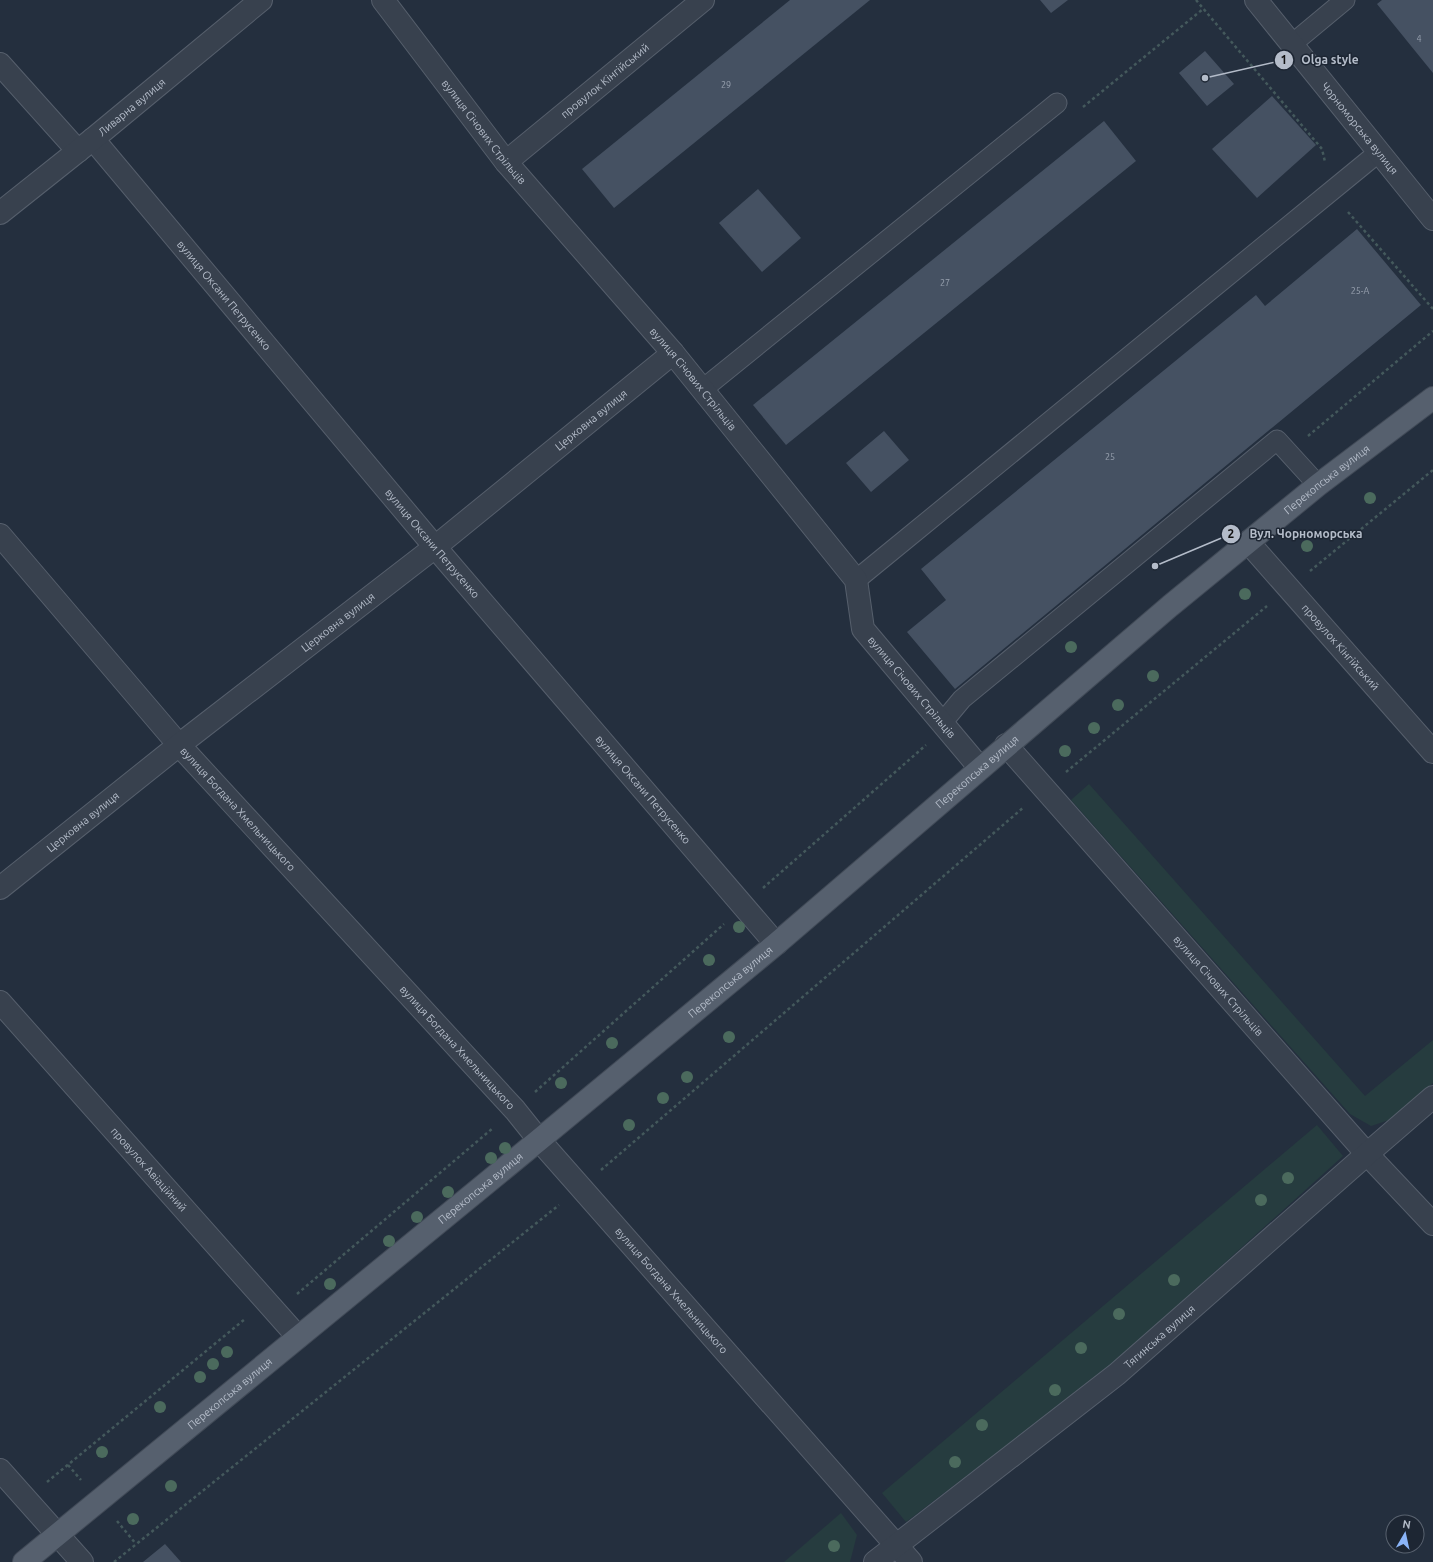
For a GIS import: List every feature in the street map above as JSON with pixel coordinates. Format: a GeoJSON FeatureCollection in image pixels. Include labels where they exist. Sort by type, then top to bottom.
{"type":"FeatureCollection","features":[{"type":"Feature","properties":{"kind":"main road","name":"Перекопська вулиця"},"geometry":{"type":"LineString","coordinates":[[24,1562],[776,944],[1006,745],[1164,611],[1318,485],[1433,398]]}},
{"type":"Feature","properties":{"kind":"street","name":"Ливарна вулиця"},"geometry":{"type":"LineString","coordinates":[[0,213],[86,145],[261,0]]}},
{"type":"Feature","properties":{"kind":"street","name":"вулиця Січових Стрільців"},"geometry":{"type":"LineString","coordinates":[[382,0],[506,162],[673,353],[856,580],[863,629],[980,768]]}},
{"type":"Feature","properties":{"kind":"street","name":"провулок Кінгійський"},"geometry":{"type":"LineString","coordinates":[[506,162],[703,0]]}},
{"type":"Feature","properties":{"kind":"street","name":"Чорноморська вулиця"},"geometry":{"type":"LineString","coordinates":[[1256,0],[1433,219]]}},
{"type":"Feature","properties":{"kind":"street","name":"вулиця Оксани Петрусенко"},"geometry":{"type":"LineString","coordinates":[[0,64],[86,145],[435,547],[776,944]]}},
{"type":"Feature","properties":{"kind":"street","name":"Церковна вулиця"},"geometry":{"type":"LineString","coordinates":[[0,888],[179,745],[435,547],[673,353]]}},
{"type":"Feature","properties":{"kind":"street","name":"вулиця Богдана Хмельницького"},"geometry":{"type":"LineString","coordinates":[[0,535],[179,745],[515,1110],[539,1140],[897,1544],[911,1562]]}},
{"type":"Feature","properties":{"kind":"street","name":"провулок Кінгійський"},"geometry":{"type":"LineString","coordinates":[[1248,542],[1433,752]]}},
{"type":"Feature","properties":{"kind":"street","name":"вулиця Січових Стрільців"},"geometry":{"type":"LineString","coordinates":[[1006,745],[1366,1154],[1433,1224]]}},
{"type":"Feature","properties":{"kind":"street","name":"провулок Авіаційний"},"geometry":{"type":"LineString","coordinates":[[0,1002],[298,1337]]}},
{"type":"Feature","properties":{"kind":"street","name":"Тягинська вулиця"},"geometry":{"type":"LineString","coordinates":[[876,1562],[897,1544],[1117,1374],[1366,1154],[1433,1097]]}},
{"type":"Feature","properties":{"kind":"street"},"geometry":{"type":"LineString","coordinates":[[0,1470],[82,1562]]}},
{"type":"Feature","properties":{"kind":"lane"},"geometry":{"type":"LineString","coordinates":[[1292,44],[1345,0]]}},
{"type":"Feature","properties":{"kind":"lane"},"geometry":{"type":"LineString","coordinates":[[703,389],[1057,103]]}},
{"type":"Feature","properties":{"kind":"lane"},"geometry":{"type":"LineString","coordinates":[[856,580],[1379,152]]}},
{"type":"Feature","properties":{"kind":"lane"},"geometry":{"type":"LineString","coordinates":[[942,724],[962,699],[1278,440],[1318,485]]}},
{"type":"Feature","properties":{"kind":"path"},"geometry":{"type":"LineString","coordinates":[[1196,0],[1322,149],[1330,192],[1433,309]]}},
{"type":"Feature","properties":{"kind":"path"},"geometry":{"type":"LineString","coordinates":[[1057,103],[1085,108],[1203,9]]}},
{"type":"Feature","properties":{"kind":"path"},"geometry":{"type":"LineString","coordinates":[[114,1562],[581,1187],[1045,789],[1433,470]]}},
{"type":"Feature","properties":{"kind":"path"},"geometry":{"type":"LineString","coordinates":[[26,1499],[247,1318],[276,1312],[515,1110],[933,738],[942,724]]}},
{"type":"Feature","properties":{"kind":"green space"},"geometry":{"type":"Polygon","coordinates":[[[1089,784],[1365,1096],[1433,1040],[1433,1083],[1389,1120],[1371,1126],[1350,1114],[1071,800],[1089,784]]]}},
{"type":"Feature","properties":{"kind":"green space"},"geometry":{"type":"Polygon","coordinates":[[[1317,1125],[1343,1156],[1106,1370],[906,1522],[882,1493],[1317,1125]]]}},
{"type":"Feature","properties":{"kind":"green space"},"geometry":{"type":"Polygon","coordinates":[[[841,1513],[857,1535],[850,1562],[784,1562],[841,1513]]]}},
{"type":"Feature","properties":{"kind":"building"},"geometry":{"type":"Polygon","coordinates":[[[790,0],[870,0],[614,208],[582,169],[790,0]]]}},
{"type":"Feature","properties":{"kind":"building"},"geometry":{"type":"Polygon","coordinates":[[[1040,0],[1068,0],[1051,13],[1040,0]]]}},
{"type":"Feature","properties":{"kind":"building"},"geometry":{"type":"Polygon","coordinates":[[[1382,0],[1433,0],[1433,73],[1377,4],[1382,0]]]}},
{"type":"Feature","properties":{"kind":"building"},"geometry":{"type":"Polygon","coordinates":[[[1205,51],[1234,84],[1207,106],[1179,73],[1205,51]]]}},
{"type":"Feature","properties":{"kind":"building"},"geometry":{"type":"Polygon","coordinates":[[[1272,96],[1316,145],[1257,198],[1212,149],[1272,96]]]}},
{"type":"Feature","properties":{"kind":"building"},"geometry":{"type":"Polygon","coordinates":[[[1104,121],[1136,161],[786,445],[753,405],[1104,121]]]}},
{"type":"Feature","properties":{"kind":"building"},"geometry":{"type":"Polygon","coordinates":[[[758,189],[801,238],[762,272],[719,223],[758,189]]]}},
{"type":"Feature","properties":{"kind":"building"},"geometry":{"type":"Polygon","coordinates":[[[1357,229],[1421,305],[955,689],[907,632],[946,600],[921,569],[1256,295],[1265,306],[1357,229]]]}},
{"type":"Feature","properties":{"kind":"building"},"geometry":{"type":"Polygon","coordinates":[[[884,431],[909,460],[871,492],[846,463],[884,431]]]}},
{"type":"Feature","properties":{"kind":"building"},"geometry":{"type":"Polygon","coordinates":[[[165,1544],[181,1562],[143,1562],[165,1544]]]}},
{"type":"Feature","properties":{"kind":"place","name":"Olga style"},"geometry":{"type":"Point","coordinates":[1205,78]}},
{"type":"Feature","properties":{"kind":"place","name":"Вул. Чорноморська"},"geometry":{"type":"Point","coordinates":[1155,566]}}]}
